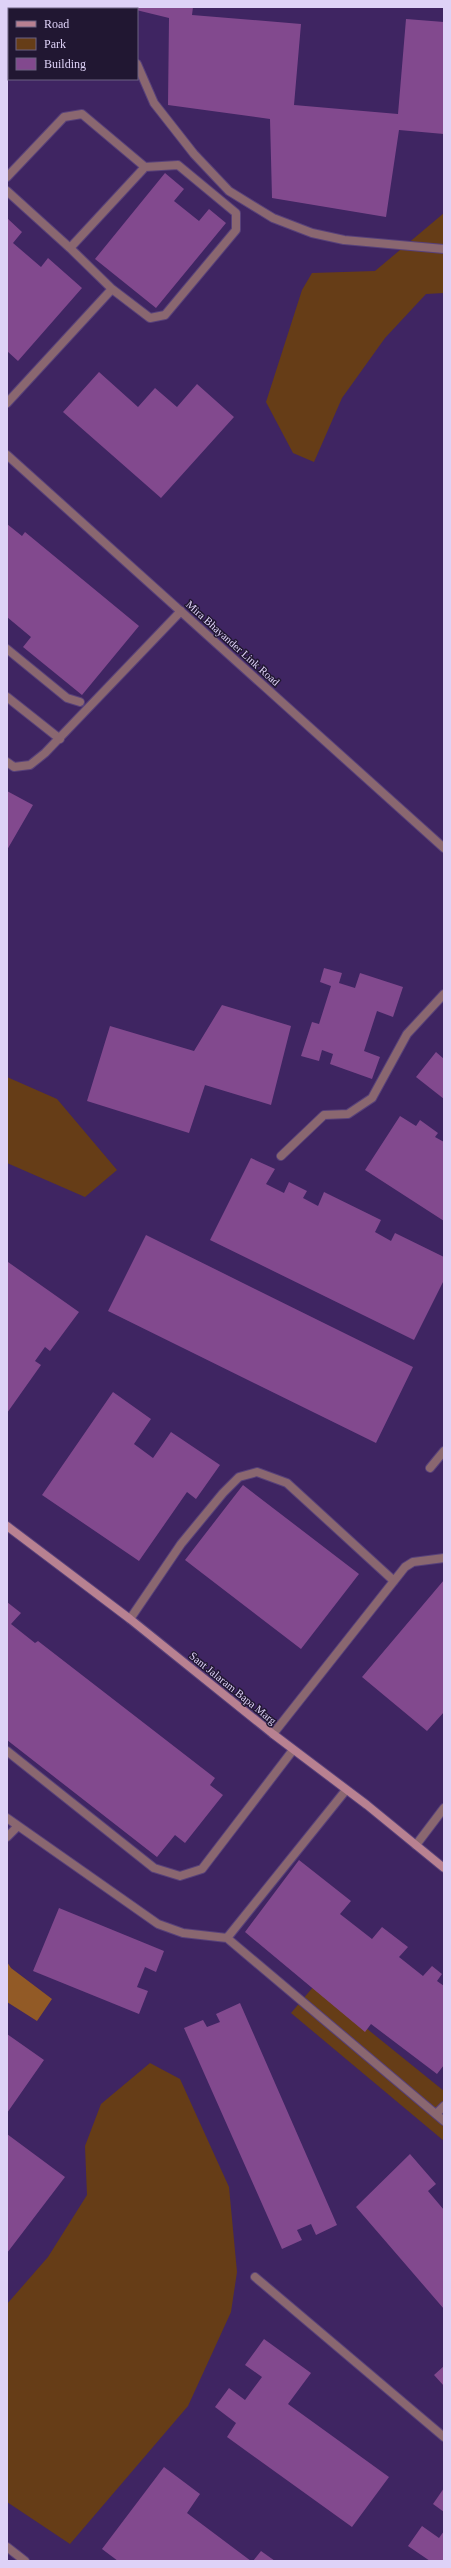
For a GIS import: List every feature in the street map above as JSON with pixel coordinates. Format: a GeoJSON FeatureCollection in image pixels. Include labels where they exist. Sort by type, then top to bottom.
{"type":"FeatureCollection","features":[{"type":"Feature","properties":{"kind":"street"},"geometry":{"type":"LineString","coordinates":[[138,66],[154,103],[194,154],[229,191],[273,218],[312,233],[344,240],[444,250]]}},
{"type":"Feature","properties":{"kind":"street"},"geometry":{"type":"LineString","coordinates":[[7,177],[64,117],[82,114],[145,167],[178,165],[236,213],[236,230],[165,315],[150,318],[112,289],[70,248],[7,192]]}},
{"type":"Feature","properties":{"kind":"street"},"geometry":{"type":"LineString","coordinates":[[70,248],[145,167]]}},
{"type":"Feature","properties":{"kind":"street"},"geometry":{"type":"LineString","coordinates":[[7,403],[112,289]]}},
{"type":"Feature","properties":{"kind":"street","name":"Mira Bhayander Link Road"},"geometry":{"type":"LineString","coordinates":[[7,455],[444,848]]}},
{"type":"Feature","properties":{"kind":"street"},"geometry":{"type":"LineString","coordinates":[[7,762],[14,767],[30,765],[60,739],[181,611]]}},
{"type":"Feature","properties":{"kind":"street"},"geometry":{"type":"LineString","coordinates":[[7,650],[68,698],[80,702]]}},
{"type":"Feature","properties":{"kind":"street"},"geometry":{"type":"LineString","coordinates":[[7,697],[60,739]]}},
{"type":"Feature","properties":{"kind":"street"},"geometry":{"type":"LineString","coordinates":[[281,1156],[324,1115],[348,1114],[372,1098],[407,1034],[444,994]]}},
{"type":"Feature","properties":{"kind":"street"},"geometry":{"type":"LineString","coordinates":[[430,1468],[444,1451]]}},
{"type":"Feature","properties":{"kind":"street"},"geometry":{"type":"LineString","coordinates":[[130,1619],[181,1544],[223,1493],[239,1477],[257,1472],[286,1483],[394,1581]]}},
{"type":"Feature","properties":{"kind":"street","name":"Sant Jalaram Bapa Marg"},"geometry":{"type":"LineString","coordinates":[[7,1526],[130,1619],[273,1734],[444,1868]]}},
{"type":"Feature","properties":{"kind":"street"},"geometry":{"type":"LineString","coordinates":[[273,1734],[405,1567],[413,1562],[444,1558]]}},
{"type":"Feature","properties":{"kind":"street"},"geometry":{"type":"LineString","coordinates":[[7,1751],[154,1868],[180,1876],[202,1869],[294,1750]]}},
{"type":"Feature","properties":{"kind":"street"},"geometry":{"type":"LineString","coordinates":[[227,1938],[346,1790]]}},
{"type":"Feature","properties":{"kind":"street"},"geometry":{"type":"LineString","coordinates":[[416,1845],[444,1808]]}},
{"type":"Feature","properties":{"kind":"street"},"geometry":{"type":"LineString","coordinates":[[7,1818],[158,1924],[183,1933],[227,1938],[444,2121]]}},
{"type":"Feature","properties":{"kind":"street"},"geometry":{"type":"LineString","coordinates":[[7,1837],[18,1826]]}},
{"type":"Feature","properties":{"kind":"street"},"geometry":{"type":"LineString","coordinates":[[436,2114],[444,2106]]}},
{"type":"Feature","properties":{"kind":"street"},"geometry":{"type":"LineString","coordinates":[[255,2277],[444,2437]]}},
{"type":"Feature","properties":{"kind":"street"},"geometry":{"type":"LineString","coordinates":[[7,2547],[25,2561]]}},
{"type":"Feature","properties":{"kind":"green space"},"geometry":{"type":"Polygon","coordinates":[[[444,213],[444,293],[426,294],[385,338],[342,398],[314,462],[293,453],[266,402],[302,290],[312,273],[375,271],[444,213]]]}},
{"type":"Feature","properties":{"kind":"green space"},"geometry":{"type":"Polygon","coordinates":[[[7,1077],[57,1099],[117,1170],[85,1197],[7,1163],[7,1077]]]}},
{"type":"Feature","properties":{"kind":"green space"},"geometry":{"type":"Polygon","coordinates":[[[314,1986],[444,2091],[444,2141],[291,2013],[314,1986]]]}},
{"type":"Feature","properties":{"kind":"green space"},"geometry":{"type":"Polygon","coordinates":[[[150,2063],[180,2079],[229,2187],[237,2272],[231,2312],[188,2406],[70,2544],[7,2502],[7,2304],[48,2257],[87,2195],[85,2146],[101,2104],[150,2063]]]}},
{"type":"Feature","properties":{"kind":"shaded area"},"geometry":{"type":"Polygon","coordinates":[[[7,1962],[11,1968],[52,1999],[37,2021],[7,2002],[7,1962]]]}},
{"type":"Feature","properties":{"kind":"building"},"geometry":{"type":"Polygon","coordinates":[[[124,7],[193,7],[192,15],[301,24],[294,105],[398,114],[406,19],[444,22],[444,134],[399,130],[386,217],[272,198],[270,119],[168,105],[169,18],[138,10],[138,8],[124,7]]]}},
{"type":"Feature","properties":{"kind":"building"},"geometry":{"type":"Polygon","coordinates":[[[165,173],[184,189],[174,201],[199,221],[209,209],[226,223],[156,308],[95,259],[165,173]]]}},
{"type":"Feature","properties":{"kind":"building"},"geometry":{"type":"Polygon","coordinates":[[[7,218],[22,232],[13,243],[41,267],[48,258],[82,288],[18,361],[7,351],[7,218]]]}},
{"type":"Feature","properties":{"kind":"building"},"geometry":{"type":"Polygon","coordinates":[[[99,372],[138,407],[155,388],[177,407],[197,384],[234,417],[161,498],[63,412],[99,372]]]}},
{"type":"Feature","properties":{"kind":"building"},"geometry":{"type":"Polygon","coordinates":[[[7,524],[22,536],[25,532],[139,626],[82,695],[23,647],[31,637],[7,617],[7,524]]]}},
{"type":"Feature","properties":{"kind":"building"},"geometry":{"type":"Polygon","coordinates":[[[7,791],[33,805],[7,850],[7,791]]]}},
{"type":"Feature","properties":{"kind":"building"},"geometry":{"type":"Polygon","coordinates":[[[324,968],[342,973],[339,983],[355,988],[360,973],[403,987],[393,1017],[377,1011],[364,1051],[380,1057],[372,1079],[330,1064],[333,1054],[322,1050],[319,1061],[301,1056],[312,1022],[319,1024],[331,986],[320,982],[324,968]]]}},
{"type":"Feature","properties":{"kind":"building"},"geometry":{"type":"Polygon","coordinates":[[[222,1005],[291,1026],[271,1105],[205,1085],[189,1133],[87,1101],[110,1026],[194,1051],[222,1005]]]}},
{"type":"Feature","properties":{"kind":"building"},"geometry":{"type":"Polygon","coordinates":[[[436,1052],[444,1059],[444,1099],[416,1077],[436,1052]]]}},
{"type":"Feature","properties":{"kind":"building"},"geometry":{"type":"Polygon","coordinates":[[[400,1116],[416,1126],[420,1120],[438,1133],[435,1137],[444,1142],[444,1221],[365,1170],[400,1116]]]}},
{"type":"Feature","properties":{"kind":"building"},"geometry":{"type":"Polygon","coordinates":[[[251,1158],[275,1169],[266,1184],[284,1193],[289,1182],[307,1191],[303,1198],[318,1206],[324,1192],[381,1220],[375,1232],[391,1241],[395,1233],[444,1257],[444,1280],[414,1340],[210,1240],[251,1158]]]}},
{"type":"Feature","properties":{"kind":"building"},"geometry":{"type":"Polygon","coordinates":[[[146,1235],[413,1367],[376,1443],[108,1311],[146,1235]]]}},
{"type":"Feature","properties":{"kind":"building"},"geometry":{"type":"Polygon","coordinates":[[[8,1262],[79,1312],[50,1351],[45,1347],[35,1361],[41,1365],[7,1413],[8,1262]]]}},
{"type":"Feature","properties":{"kind":"building"},"geometry":{"type":"Polygon","coordinates":[[[113,1392],[151,1419],[134,1444],[153,1458],[171,1432],[220,1465],[196,1499],[187,1492],[139,1561],[42,1495],[113,1392]]]}},
{"type":"Feature","properties":{"kind":"building"},"geometry":{"type":"Polygon","coordinates":[[[243,1485],[359,1574],[301,1649],[185,1560],[243,1485]]]}},
{"type":"Feature","properties":{"kind":"building"},"geometry":{"type":"Polygon","coordinates":[[[444,1580],[444,1712],[427,1731],[362,1677],[444,1580]]]}},
{"type":"Feature","properties":{"kind":"building"},"geometry":{"type":"Polygon","coordinates":[[[7,1602],[21,1613],[11,1624],[35,1643],[38,1641],[215,1778],[210,1785],[223,1795],[185,1843],[175,1835],[157,1857],[7,1740],[7,1602]]]}},
{"type":"Feature","properties":{"kind":"building"},"geometry":{"type":"Polygon","coordinates":[[[299,1860],[351,1901],[340,1914],[372,1939],[382,1927],[408,1947],[399,1957],[423,1976],[432,1966],[442,1974],[437,1981],[444,1986],[444,2065],[437,2074],[371,2024],[365,2032],[245,1932],[299,1860]]]}},
{"type":"Feature","properties":{"kind":"building"},"geometry":{"type":"Polygon","coordinates":[[[59,1908],[164,1951],[156,1972],[145,1967],[137,1987],[148,1991],[139,2014],[33,1971],[59,1908]]]}},
{"type":"Feature","properties":{"kind":"building"},"geometry":{"type":"Polygon","coordinates":[[[240,2003],[337,2225],[316,2235],[311,2224],[297,2230],[302,2240],[282,2249],[184,2028],[203,2020],[207,2027],[220,2022],[216,2014],[240,2003]]]}},
{"type":"Feature","properties":{"kind":"building"},"geometry":{"type":"Polygon","coordinates":[[[7,2034],[44,2060],[7,2113],[7,2034]]]}},
{"type":"Feature","properties":{"kind":"building"},"geometry":{"type":"Polygon","coordinates":[[[7,2134],[65,2177],[7,2253],[7,2134]]]}},
{"type":"Feature","properties":{"kind":"building"},"geometry":{"type":"Polygon","coordinates":[[[410,2154],[436,2184],[428,2191],[444,2210],[444,2309],[356,2207],[410,2154]]]}},
{"type":"Feature","properties":{"kind":"building"},"geometry":{"type":"Polygon","coordinates":[[[264,2339],[311,2373],[288,2404],[389,2477],[352,2527],[227,2437],[236,2423],[215,2407],[229,2388],[245,2400],[262,2377],[245,2365],[264,2339]]]}},
{"type":"Feature","properties":{"kind":"building"},"geometry":{"type":"Polygon","coordinates":[[[444,2366],[444,2386],[434,2375],[444,2366]]]}},
{"type":"Feature","properties":{"kind":"building"},"geometry":{"type":"Polygon","coordinates":[[[164,2467],[200,2494],[187,2513],[251,2561],[118,2561],[102,2549],[164,2467]]]}},
{"type":"Feature","properties":{"kind":"building"},"geometry":{"type":"Polygon","coordinates":[[[444,2488],[444,2512],[433,2504],[444,2488]]]}},
{"type":"Feature","properties":{"kind":"building"},"geometry":{"type":"Polygon","coordinates":[[[422,2526],[439,2538],[444,2531],[444,2561],[430,2561],[408,2546],[422,2526]]]}},
{"type":"Feature","properties":{"kind":"building"},"geometry":{"type":"Polygon","coordinates":[[[261,2551],[275,2561],[253,2561],[261,2551]]]}}]}
